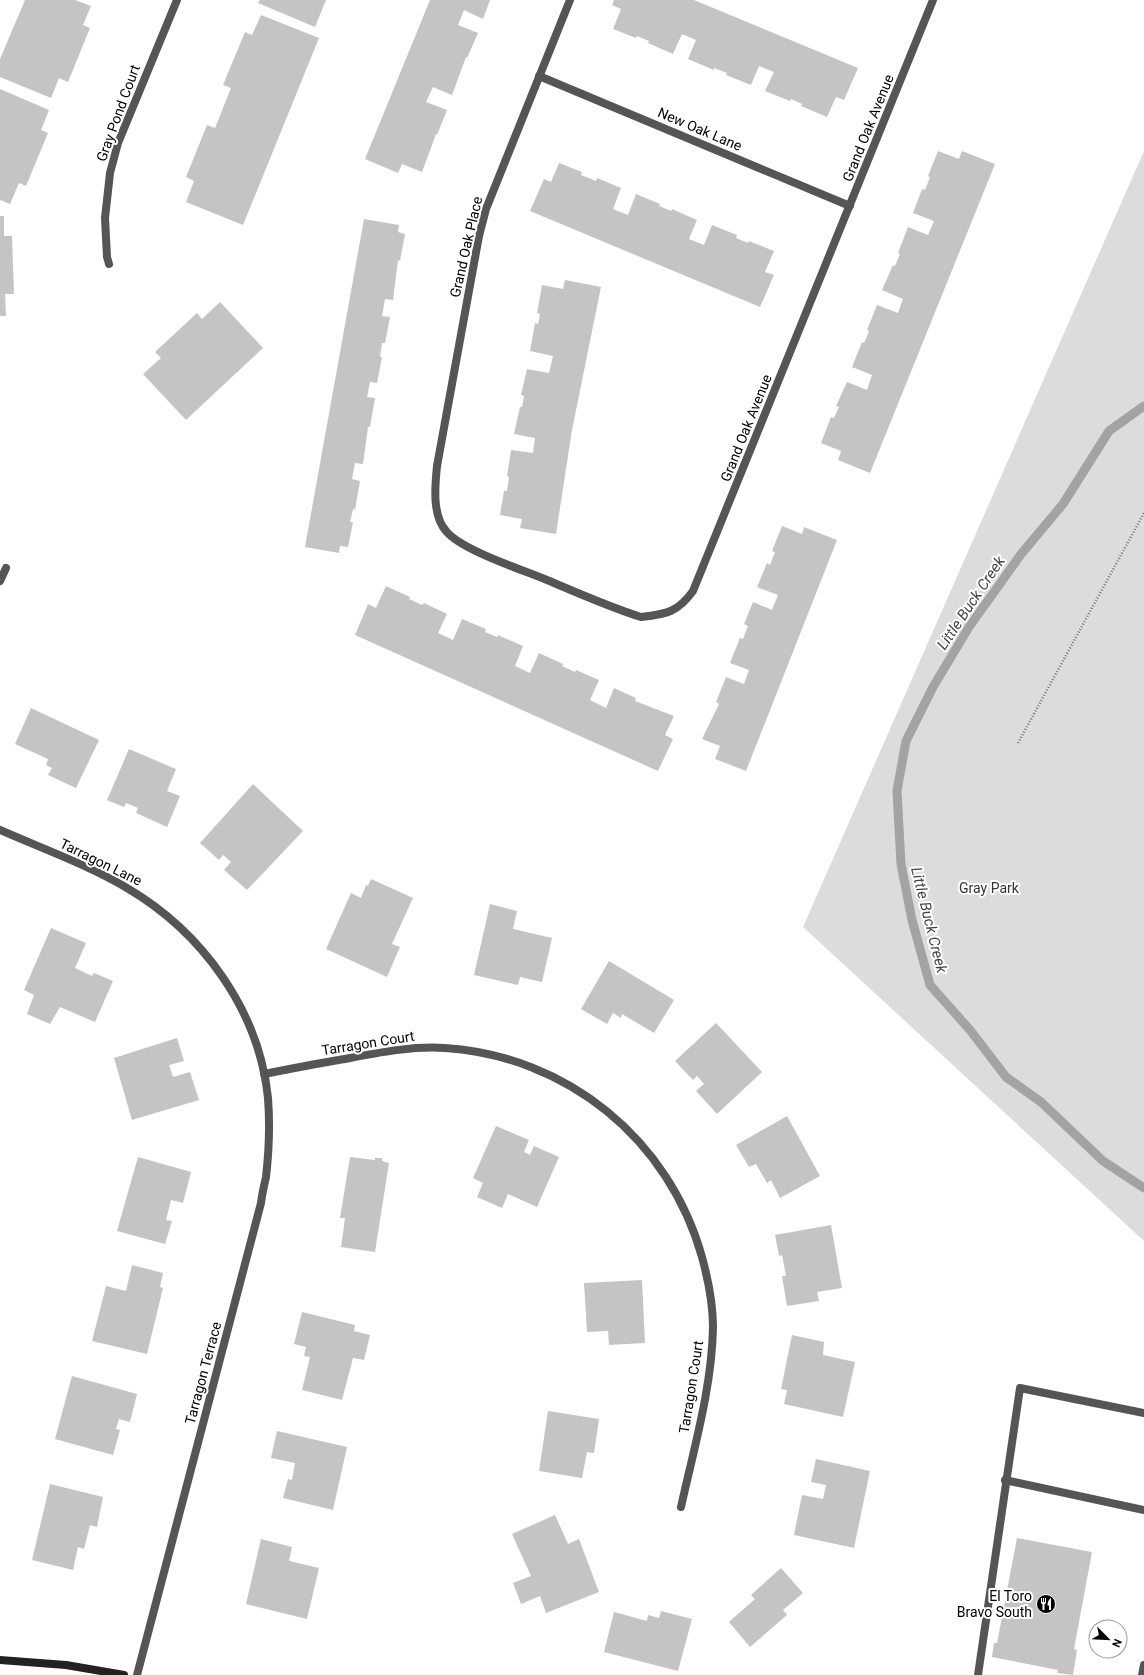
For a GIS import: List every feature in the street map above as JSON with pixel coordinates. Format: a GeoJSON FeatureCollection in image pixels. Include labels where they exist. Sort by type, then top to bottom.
{"type":"FeatureCollection","features":[{"type":"Feature","properties":{"kind":"street","name":"Gray Pond Court"},"geometry":{"type":"LineString","coordinates":[[109,264],[107,257],[105,218],[110,173],[118,143],[177,0]]}},
{"type":"Feature","properties":{"kind":"street","name":"Grand Oak Place"},"geometry":{"type":"LineString","coordinates":[[437,512],[435,489],[437,466],[479,236],[486,209],[570,0]]}},
{"type":"Feature","properties":{"kind":"street","name":"Grand Oak Avenue"},"geometry":{"type":"LineString","coordinates":[[437,512],[445,530],[459,542],[629,613],[642,617],[659,615],[673,612],[684,603],[693,591],[700,575],[934,0]]}},
{"type":"Feature","properties":{"kind":"street","name":"New Oak Lane"},"geometry":{"type":"LineString","coordinates":[[539,76],[850,206]]}},
{"type":"Feature","properties":{"kind":"street"},"geometry":{"type":"LineString","coordinates":[[0,581],[6,568]]}},
{"type":"Feature","properties":{"kind":"street","name":"Tarragon Lane"},"geometry":{"type":"LineString","coordinates":[[0,830],[121,884],[153,905],[186,933],[207,955],[224,978],[235,997],[255,1039],[264,1074]]}},
{"type":"Feature","properties":{"kind":"street","name":"Tarragon Court"},"geometry":{"type":"LineString","coordinates":[[264,1074],[387,1051],[414,1048],[442,1048],[486,1053],[526,1065],[574,1088],[602,1106],[643,1145],[661,1167],[682,1204],[698,1243],[710,1292],[713,1327],[707,1383],[681,1507]]}},
{"type":"Feature","properties":{"kind":"street","name":"Tarragon Terrace"},"geometry":{"type":"LineString","coordinates":[[137,1675],[261,1204],[265,1178],[269,1126],[268,1100],[264,1074]]}},
{"type":"Feature","properties":{"kind":"street"},"geometry":{"type":"LineString","coordinates":[[978,1675],[1005,1480],[1020,1388],[1144,1413]]}},
{"type":"Feature","properties":{"kind":"street"},"geometry":{"type":"LineString","coordinates":[[1005,1480],[1144,1510]]}},
{"type":"Feature","properties":{"kind":"street"},"geometry":{"type":"LineString","coordinates":[[0,1660],[66,1665],[124,1675]]}},
{"type":"Feature","properties":{"kind":"street"},"geometry":{"type":"LineString","coordinates":[[1142,1675],[1144,1665]]}},
{"type":"Feature","properties":{"kind":"path"},"geometry":{"type":"LineString","coordinates":[[1018,742],[1144,513]]}},
{"type":"Feature","properties":{"kind":"green space","name":"Gray Park"},"geometry":{"type":"Polygon","coordinates":[[[1144,151],[1144,1241],[803,927],[1144,151]]]}},
{"type":"Feature","properties":{"kind":"building"},"geometry":{"type":"Polygon","coordinates":[[[25,0],[75,0],[91,6],[83,25],[90,28],[68,82],[59,78],[51,98],[0,77],[0,59],[25,0]]]}},
{"type":"Feature","properties":{"kind":"building"},"geometry":{"type":"Polygon","coordinates":[[[260,0],[326,0],[315,27],[258,3],[260,0]]]}},
{"type":"Feature","properties":{"kind":"building"},"geometry":{"type":"Polygon","coordinates":[[[430,0],[490,0],[483,19],[464,10],[458,25],[478,33],[467,58],[466,57],[452,95],[433,87],[426,102],[447,110],[437,135],[436,134],[422,172],[402,164],[398,173],[365,159],[430,0]]]}},
{"type":"Feature","properties":{"kind":"building"},"geometry":{"type":"Polygon","coordinates":[[[614,0],[694,0],[858,68],[844,100],[836,97],[827,117],[801,106],[802,104],[791,99],[790,101],[765,91],[774,72],[759,66],[751,85],[726,75],[727,73],[714,68],[714,70],[688,59],[696,40],[682,34],[673,54],[648,43],[649,41],[637,36],[636,38],[613,29],[621,9],[612,5],[614,0]]]}},
{"type":"Feature","properties":{"kind":"building"},"geometry":{"type":"Polygon","coordinates":[[[261,15],[319,38],[243,225],[186,202],[194,181],[186,177],[207,125],[215,128],[231,88],[223,85],[245,32],[252,35],[261,15]]]}},
{"type":"Feature","properties":{"kind":"building"},"geometry":{"type":"Polygon","coordinates":[[[0,89],[49,110],[41,130],[48,133],[26,186],[19,183],[10,204],[0,200],[0,89]]]}},
{"type":"Feature","properties":{"kind":"building"},"geometry":{"type":"Polygon","coordinates":[[[938,151],[959,159],[962,151],[995,164],[870,473],[838,460],[841,451],[821,443],[831,417],[834,418],[839,407],[836,406],[847,382],[867,390],[872,375],[852,367],[862,342],[864,343],[869,331],[867,330],[877,305],[898,313],[903,299],[882,290],[893,265],[895,266],[900,254],[898,253],[908,227],[928,235],[934,221],[913,213],[922,189],[925,190],[930,177],[928,176],[938,151]]]}},
{"type":"Feature","properties":{"kind":"building"},"geometry":{"type":"Polygon","coordinates":[[[559,163],[582,172],[581,175],[596,181],[597,178],[621,188],[613,209],[628,215],[636,194],[660,204],[659,206],[671,211],[672,209],[697,220],[689,239],[704,245],[712,225],[737,235],[736,238],[748,243],[749,241],[774,251],[765,272],[774,275],[760,307],[530,211],[544,179],[551,182],[559,163]]]}},
{"type":"Feature","properties":{"kind":"building"},"geometry":{"type":"Polygon","coordinates":[[[0,216],[4,216],[4,236],[12,236],[14,294],[5,294],[6,316],[0,316],[0,216]]]}},
{"type":"Feature","properties":{"kind":"building"},"geometry":{"type":"Polygon","coordinates":[[[364,219],[399,225],[398,232],[405,234],[400,261],[398,260],[393,300],[385,299],[382,316],[390,317],[385,343],[382,343],[380,357],[382,357],[377,383],[370,382],[367,397],[375,398],[370,427],[368,427],[363,464],[355,463],[352,479],[360,481],[355,510],[353,509],[350,522],[353,522],[348,547],[340,546],[339,553],[305,547],[364,219]]]}},
{"type":"Feature","properties":{"kind":"building"},"geometry":{"type":"Polygon","coordinates":[[[565,280],[601,287],[572,430],[556,534],[520,528],[522,519],[500,515],[504,491],[507,491],[509,477],[507,476],[511,450],[533,453],[535,438],[514,434],[520,407],[522,407],[524,396],[521,395],[527,369],[549,373],[553,356],[530,351],[535,323],[538,324],[540,314],[537,313],[542,285],[563,289],[565,280]]]}},
{"type":"Feature","properties":{"kind":"building"},"geometry":{"type":"Polygon","coordinates":[[[220,302],[263,348],[186,420],[143,374],[161,358],[155,352],[197,313],[202,319],[220,302]]]}},
{"type":"Feature","properties":{"kind":"building"},"geometry":{"type":"Polygon","coordinates":[[[782,526],[802,534],[804,527],[837,540],[746,771],[715,759],[720,746],[702,739],[719,704],[716,702],[726,677],[744,684],[749,670],[730,663],[740,638],[743,639],[748,626],[744,624],[753,602],[772,610],[778,595],[757,587],[767,563],[770,565],[775,552],[772,551],[782,526]]]}},
{"type":"Feature","properties":{"kind":"building"},"geometry":{"type":"Polygon","coordinates":[[[386,586],[410,597],[409,599],[422,605],[424,603],[447,614],[438,633],[453,640],[462,619],[486,629],[485,632],[497,637],[498,635],[523,646],[515,666],[530,673],[539,653],[563,664],[562,666],[575,672],[576,670],[599,680],[590,700],[606,708],[614,688],[636,698],[635,701],[674,716],[665,735],[673,739],[658,771],[355,635],[368,604],[376,608],[386,586]]]}},
{"type":"Feature","properties":{"kind":"building"},"geometry":{"type":"Polygon","coordinates":[[[31,708],[99,740],[76,788],[48,775],[52,768],[46,765],[48,759],[15,744],[31,708]]]}},
{"type":"Feature","properties":{"kind":"building"},"geometry":{"type":"Polygon","coordinates":[[[129,749],[176,769],[167,791],[180,796],[167,827],[136,813],[138,808],[126,803],[124,807],[107,800],[129,749]]]}},
{"type":"Feature","properties":{"kind":"building"},"geometry":{"type":"Polygon","coordinates":[[[253,784],[303,831],[247,890],[224,870],[231,862],[223,855],[219,860],[200,843],[253,784]]]}},
{"type":"Feature","properties":{"kind":"building"},"geometry":{"type":"Polygon","coordinates":[[[371,879],[413,898],[392,944],[400,947],[387,977],[326,949],[351,893],[361,898],[366,885],[368,886],[371,879]]]}},
{"type":"Feature","properties":{"kind":"building"},"geometry":{"type":"Polygon","coordinates":[[[490,904],[517,911],[513,929],[552,938],[542,982],[520,977],[518,985],[474,975],[490,904]]]}},
{"type":"Feature","properties":{"kind":"building"},"geometry":{"type":"Polygon","coordinates":[[[51,928],[86,943],[75,968],[92,976],[94,973],[113,981],[95,1022],[60,1007],[50,1024],[27,1014],[34,995],[24,990],[51,928]]]}},
{"type":"Feature","properties":{"kind":"building"},"geometry":{"type":"Polygon","coordinates":[[[609,961],[674,1000],[654,1033],[622,1014],[621,1018],[613,1013],[607,1024],[581,1009],[609,961]]]}},
{"type":"Feature","properties":{"kind":"building"},"geometry":{"type":"Polygon","coordinates":[[[716,1023],[762,1072],[717,1114],[696,1091],[704,1084],[697,1076],[693,1080],[675,1061],[716,1023]]]}},
{"type":"Feature","properties":{"kind":"building"},"geometry":{"type":"Polygon","coordinates":[[[177,1038],[184,1061],[169,1065],[173,1077],[190,1072],[199,1100],[132,1120],[114,1058],[177,1038]]]}},
{"type":"Feature","properties":{"kind":"building"},"geometry":{"type":"Polygon","coordinates":[[[787,1116],[820,1176],[780,1198],[771,1180],[767,1183],[756,1164],[749,1167],[736,1145],[787,1116]]]}},
{"type":"Feature","properties":{"kind":"building"},"geometry":{"type":"Polygon","coordinates":[[[496,1126],[529,1140],[524,1152],[530,1155],[534,1146],[559,1157],[537,1207],[508,1194],[502,1208],[477,1197],[483,1183],[473,1178],[496,1126]]]}},
{"type":"Feature","properties":{"kind":"building"},"geometry":{"type":"Polygon","coordinates":[[[138,1157],[191,1172],[183,1203],[171,1200],[166,1220],[172,1221],[165,1244],[117,1231],[138,1157]]]}},
{"type":"Feature","properties":{"kind":"building"},"geometry":{"type":"Polygon","coordinates":[[[350,1157],[375,1160],[375,1158],[382,1158],[382,1161],[389,1163],[375,1252],[341,1247],[345,1218],[340,1218],[350,1157]]]}},
{"type":"Feature","properties":{"kind":"building"},"geometry":{"type":"Polygon","coordinates":[[[831,1225],[842,1288],[817,1292],[819,1301],[787,1306],[782,1276],[786,1276],[782,1255],[779,1256],[775,1235],[831,1225]]]}},
{"type":"Feature","properties":{"kind":"building"},"geometry":{"type":"Polygon","coordinates":[[[132,1265],[163,1273],[160,1287],[163,1288],[147,1354],[92,1341],[106,1286],[126,1291],[132,1265]]]}},
{"type":"Feature","properties":{"kind":"building"},"geometry":{"type":"Polygon","coordinates":[[[642,1280],[645,1343],[609,1345],[608,1331],[587,1332],[584,1283],[642,1280]]]}},
{"type":"Feature","properties":{"kind":"building"},"geometry":{"type":"Polygon","coordinates":[[[302,1312],[355,1325],[354,1331],[370,1335],[364,1360],[353,1358],[342,1400],[302,1390],[310,1357],[304,1356],[306,1347],[294,1344],[302,1312]]]}},
{"type":"Feature","properties":{"kind":"building"},"geometry":{"type":"Polygon","coordinates":[[[792,1335],[824,1342],[823,1355],[855,1362],[843,1417],[784,1404],[787,1390],[781,1389],[792,1335]]]}},
{"type":"Feature","properties":{"kind":"building"},"geometry":{"type":"Polygon","coordinates":[[[72,1376],[137,1394],[130,1422],[119,1419],[116,1429],[120,1430],[113,1455],[55,1439],[72,1376]]]}},
{"type":"Feature","properties":{"kind":"building"},"geometry":{"type":"Polygon","coordinates":[[[548,1411],[599,1419],[594,1453],[587,1452],[582,1478],[539,1471],[548,1411]]]}},
{"type":"Feature","properties":{"kind":"building"},"geometry":{"type":"Polygon","coordinates":[[[277,1431],[347,1447],[333,1510],[283,1498],[288,1479],[292,1480],[295,1463],[271,1458],[277,1431]]]}},
{"type":"Feature","properties":{"kind":"building"},"geometry":{"type":"Polygon","coordinates":[[[816,1459],[870,1471],[854,1548],[794,1535],[802,1495],[823,1499],[826,1485],[811,1482],[816,1459]]]}},
{"type":"Feature","properties":{"kind":"building"},"geometry":{"type":"Polygon","coordinates":[[[50,1484],[103,1497],[97,1527],[90,1525],[84,1549],[78,1547],[73,1570],[32,1560],[50,1484]]]}},
{"type":"Feature","properties":{"kind":"building"},"geometry":{"type":"Polygon","coordinates":[[[555,1515],[568,1544],[579,1539],[599,1592],[546,1613],[540,1596],[521,1604],[513,1583],[531,1576],[512,1534],[555,1515]]]}},
{"type":"Feature","properties":{"kind":"building"},"geometry":{"type":"Polygon","coordinates":[[[1017,1538],[1092,1552],[1074,1649],[1077,1650],[1073,1675],[1057,1673],[1058,1670],[992,1657],[994,1643],[997,1643],[1017,1538]]]}},
{"type":"Feature","properties":{"kind":"building"},"geometry":{"type":"Polygon","coordinates":[[[261,1539],[292,1547],[289,1561],[319,1568],[307,1619],[246,1604],[261,1539]]]}},
{"type":"Feature","properties":{"kind":"building"},"geometry":{"type":"Polygon","coordinates":[[[781,1568],[803,1593],[783,1610],[787,1615],[750,1647],[729,1622],[755,1599],[751,1595],[781,1568]]]}},
{"type":"Feature","properties":{"kind":"building"},"geometry":{"type":"Polygon","coordinates":[[[661,1611],[692,1619],[678,1671],[604,1652],[614,1612],[647,1621],[648,1615],[659,1618],[661,1611]]]}},
{"type":"Feature","properties":{"kind":"waterway","name":"Little Buck Creek"},"geometry":{"type":"LineString","coordinates":[[1144,406],[1109,431],[1063,504],[1022,553],[969,627],[933,687],[906,741],[897,791],[901,864],[912,920],[930,985],[970,1030],[1006,1077],[1041,1102],[1103,1161],[1144,1188]]}},
{"type":"Feature","properties":{"kind":"place","name":"El Toro Bravo South"},"geometry":{"type":"Point","coordinates":[1046,1604]}}]}
